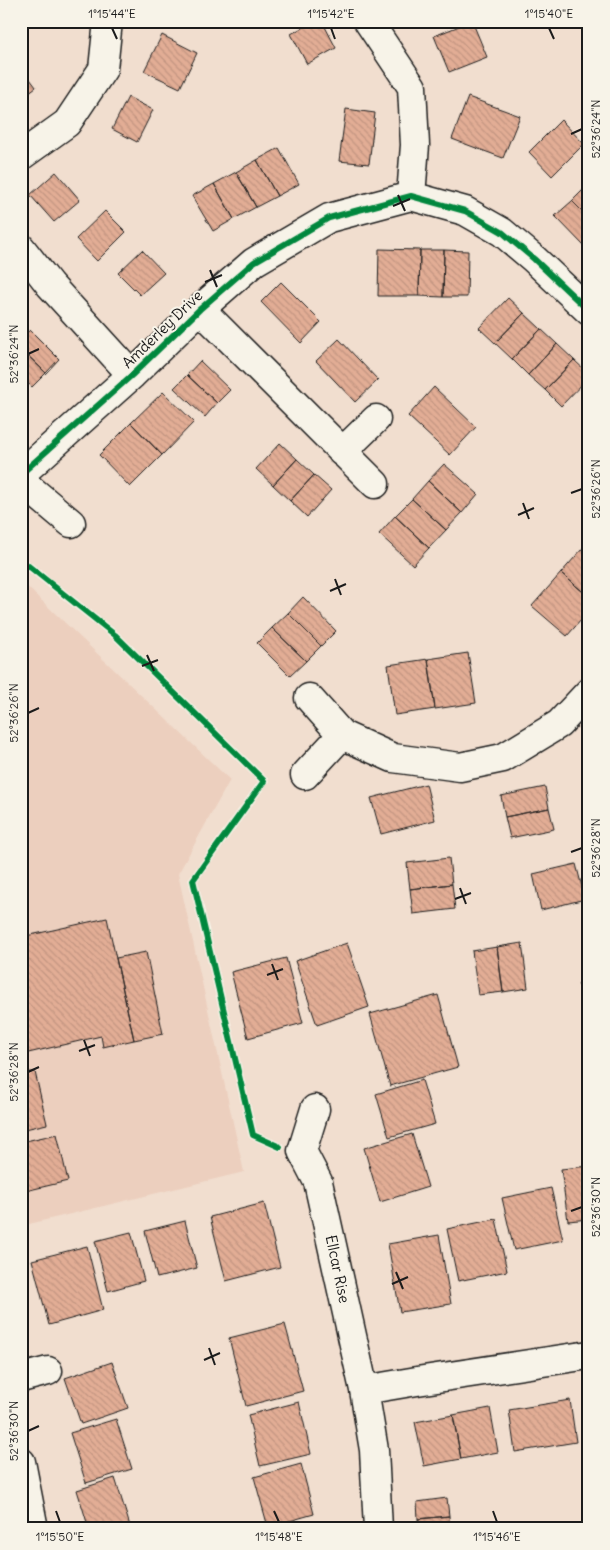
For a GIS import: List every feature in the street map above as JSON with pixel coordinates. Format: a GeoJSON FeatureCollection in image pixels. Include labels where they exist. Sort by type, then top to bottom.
{"type":"FeatureCollection","features":[{"type":"Feature","properties":{"kind":"street"},"geometry":{"type":"LineString","coordinates":[[21,156],[67,124],[102,69],[108,21]]}},
{"type":"Feature","properties":{"kind":"street"},"geometry":{"type":"LineString","coordinates":[[368,21],[412,87],[415,145],[411,196],[465,211],[502,232],[534,259],[589,311]]}},
{"type":"Feature","properties":{"kind":"street","name":"Amderley Drive"},"geometry":{"type":"LineString","coordinates":[[21,474],[132,375],[200,309],[254,262],[329,218],[411,196]]}},
{"type":"Feature","properties":{"kind":"street"},"geometry":{"type":"LineString","coordinates":[[21,248],[50,285],[132,375]]}},
{"type":"Feature","properties":{"kind":"street","name":"Amderley Drive"},"geometry":{"type":"LineString","coordinates":[[200,309],[375,484]]}},
{"type":"Feature","properties":{"kind":"street"},"geometry":{"type":"LineString","coordinates":[[342,452],[376,419]]}},
{"type":"Feature","properties":{"kind":"street"},"geometry":{"type":"LineString","coordinates":[[21,481],[71,523]]}},
{"type":"Feature","properties":{"kind":"street"},"geometry":{"type":"LineString","coordinates":[[309,698],[342,735],[393,758],[460,767],[503,758],[558,724],[589,692]]}},
{"type":"Feature","properties":{"kind":"street"},"geometry":{"type":"LineString","coordinates":[[306,775],[342,735]]}},
{"type":"Feature","properties":{"kind":"street","name":"Ellcar Rise"},"geometry":{"type":"LineString","coordinates":[[315,1109],[291,1149],[318,1182],[364,1390],[374,1450],[378,1529]]}},
{"type":"Feature","properties":{"kind":"street"},"geometry":{"type":"LineString","coordinates":[[364,1390],[589,1356]]}},
{"type":"Feature","properties":{"kind":"street"},"geometry":{"type":"LineString","coordinates":[[21,1378],[48,1371]]}},
{"type":"Feature","properties":{"kind":"street"},"geometry":{"type":"LineString","coordinates":[[21,1462],[34,1529]]}},
{"type":"Feature","properties":{"kind":"shaded area"},"geometry":{"type":"Polygon","coordinates":[[[21,581],[230,780],[178,874],[244,1172],[21,1226],[21,581]]]}},
{"type":"Feature","properties":{"kind":"building"},"geometry":{"type":"Polygon","coordinates":[[[314,21],[322,21],[336,48],[307,64],[291,34],[314,21]]]}},
{"type":"Feature","properties":{"kind":"building"},"geometry":{"type":"Polygon","coordinates":[[[472,21],[487,57],[449,72],[434,36],[472,21]]]}},
{"type":"Feature","properties":{"kind":"building"},"geometry":{"type":"Polygon","coordinates":[[[162,35],[197,53],[180,88],[144,71],[162,35]]]}},
{"type":"Feature","properties":{"kind":"building"},"geometry":{"type":"Polygon","coordinates":[[[21,67],[36,87],[21,98],[21,67]]]}},
{"type":"Feature","properties":{"kind":"building"},"geometry":{"type":"Polygon","coordinates":[[[128,97],[153,110],[137,142],[112,129],[128,97]]]}},
{"type":"Feature","properties":{"kind":"building"},"geometry":{"type":"Polygon","coordinates":[[[468,97],[520,116],[503,158],[452,139],[468,97]]]}},
{"type":"Feature","properties":{"kind":"building"},"geometry":{"type":"Polygon","coordinates":[[[346,109],[375,113],[369,164],[339,161],[346,109]]]}},
{"type":"Feature","properties":{"kind":"building"},"geometry":{"type":"Polygon","coordinates":[[[561,120],[584,144],[552,176],[529,152],[561,120]]]}},
{"type":"Feature","properties":{"kind":"building"},"geometry":{"type":"Polygon","coordinates":[[[279,148],[299,184],[277,196],[257,160],[279,148]]]}},
{"type":"Feature","properties":{"kind":"building"},"geometry":{"type":"Polygon","coordinates":[[[257,160],[277,196],[256,207],[236,172],[257,160]]]}},
{"type":"Feature","properties":{"kind":"building"},"geometry":{"type":"Polygon","coordinates":[[[56,172],[80,200],[54,222],[30,195],[56,172]]]}},
{"type":"Feature","properties":{"kind":"building"},"geometry":{"type":"Polygon","coordinates":[[[236,172],[256,207],[234,219],[214,184],[236,172]]]}},
{"type":"Feature","properties":{"kind":"building"},"geometry":{"type":"Polygon","coordinates":[[[214,184],[234,219],[213,231],[192,196],[214,184]]]}},
{"type":"Feature","properties":{"kind":"building"},"geometry":{"type":"Polygon","coordinates":[[[589,186],[589,218],[572,201],[589,186]]]}},
{"type":"Feature","properties":{"kind":"building"},"geometry":{"type":"Polygon","coordinates":[[[572,201],[589,218],[589,245],[586,248],[555,216],[572,201]]]}},
{"type":"Feature","properties":{"kind":"building"},"geometry":{"type":"Polygon","coordinates":[[[105,211],[126,232],[97,261],[76,239],[105,211]]]}},
{"type":"Feature","properties":{"kind":"building"},"geometry":{"type":"Polygon","coordinates":[[[379,249],[420,250],[419,296],[378,296],[379,249]]]}},
{"type":"Feature","properties":{"kind":"building"},"geometry":{"type":"Polygon","coordinates":[[[142,250],[164,273],[140,295],[118,273],[142,250]]]}},
{"type":"Feature","properties":{"kind":"building"},"geometry":{"type":"Polygon","coordinates":[[[420,250],[444,250],[443,297],[419,296],[420,250]]]}},
{"type":"Feature","properties":{"kind":"building"},"geometry":{"type":"Polygon","coordinates":[[[444,250],[468,251],[467,297],[443,297],[444,250]]]}},
{"type":"Feature","properties":{"kind":"building"},"geometry":{"type":"Polygon","coordinates":[[[281,282],[321,322],[301,343],[261,302],[281,282]]]}},
{"type":"Feature","properties":{"kind":"building"},"geometry":{"type":"Polygon","coordinates":[[[508,298],[524,313],[495,343],[479,328],[508,298]]]}},
{"type":"Feature","properties":{"kind":"building"},"geometry":{"type":"Polygon","coordinates":[[[524,313],[541,329],[512,359],[495,343],[524,313]]]}},
{"type":"Feature","properties":{"kind":"building"},"geometry":{"type":"Polygon","coordinates":[[[541,329],[557,344],[528,375],[512,359],[541,329]]]}},
{"type":"Feature","properties":{"kind":"building"},"geometry":{"type":"Polygon","coordinates":[[[30,330],[59,359],[46,373],[21,349],[21,338],[30,330]]]}},
{"type":"Feature","properties":{"kind":"building"},"geometry":{"type":"Polygon","coordinates":[[[339,339],[378,380],[355,402],[316,361],[339,339]]]}},
{"type":"Feature","properties":{"kind":"building"},"geometry":{"type":"Polygon","coordinates":[[[557,344],[574,360],[545,390],[528,375],[557,344]]]}},
{"type":"Feature","properties":{"kind":"building"},"geometry":{"type":"Polygon","coordinates":[[[21,349],[46,373],[32,387],[21,377],[21,349]]]}},
{"type":"Feature","properties":{"kind":"building"},"geometry":{"type":"Polygon","coordinates":[[[574,360],[589,374],[589,377],[561,406],[545,390],[574,360]]]}},
{"type":"Feature","properties":{"kind":"building"},"geometry":{"type":"Polygon","coordinates":[[[200,361],[230,390],[217,403],[187,375],[200,361]]]}},
{"type":"Feature","properties":{"kind":"building"},"geometry":{"type":"Polygon","coordinates":[[[187,375],[217,403],[205,417],[174,388],[187,375]]]}},
{"type":"Feature","properties":{"kind":"building"},"geometry":{"type":"Polygon","coordinates":[[[434,387],[476,427],[450,455],[408,416],[434,387]]]}},
{"type":"Feature","properties":{"kind":"building"},"geometry":{"type":"Polygon","coordinates":[[[163,392],[194,422],[162,455],[131,423],[163,392]]]}},
{"type":"Feature","properties":{"kind":"building"},"geometry":{"type":"Polygon","coordinates":[[[131,423],[162,455],[130,487],[99,455],[131,423]]]}},
{"type":"Feature","properties":{"kind":"building"},"geometry":{"type":"Polygon","coordinates":[[[280,443],[297,459],[273,485],[256,469],[280,443]]]}},
{"type":"Feature","properties":{"kind":"building"},"geometry":{"type":"Polygon","coordinates":[[[297,459],[314,475],[290,501],[273,485],[297,459]]]}},
{"type":"Feature","properties":{"kind":"building"},"geometry":{"type":"Polygon","coordinates":[[[444,464],[478,494],[462,513],[428,481],[444,464]]]}},
{"type":"Feature","properties":{"kind":"building"},"geometry":{"type":"Polygon","coordinates":[[[314,475],[331,490],[307,517],[290,501],[314,475]]]}},
{"type":"Feature","properties":{"kind":"building"},"geometry":{"type":"Polygon","coordinates":[[[428,481],[462,513],[446,530],[412,499],[428,481]]]}},
{"type":"Feature","properties":{"kind":"building"},"geometry":{"type":"Polygon","coordinates":[[[412,499],[446,530],[429,548],[395,516],[412,499]]]}},
{"type":"Feature","properties":{"kind":"building"},"geometry":{"type":"Polygon","coordinates":[[[395,516],[429,548],[413,565],[379,534],[395,516]]]}},
{"type":"Feature","properties":{"kind":"building"},"geometry":{"type":"Polygon","coordinates":[[[589,541],[589,597],[561,573],[589,541]]]}},
{"type":"Feature","properties":{"kind":"building"},"geometry":{"type":"Polygon","coordinates":[[[561,573],[589,597],[589,611],[567,636],[532,606],[561,573]]]}},
{"type":"Feature","properties":{"kind":"building"},"geometry":{"type":"Polygon","coordinates":[[[303,597],[336,631],[321,646],[288,613],[303,597]]]}},
{"type":"Feature","properties":{"kind":"building"},"geometry":{"type":"Polygon","coordinates":[[[288,613],[321,646],[306,661],[272,628],[288,613]]]}},
{"type":"Feature","properties":{"kind":"building"},"geometry":{"type":"Polygon","coordinates":[[[272,628],[306,661],[290,676],[257,643],[272,628]]]}},
{"type":"Feature","properties":{"kind":"building"},"geometry":{"type":"Polygon","coordinates":[[[468,653],[476,703],[435,709],[428,659],[468,653]]]}},
{"type":"Feature","properties":{"kind":"building"},"geometry":{"type":"Polygon","coordinates":[[[428,659],[435,709],[395,715],[388,665],[428,659]]]}},
{"type":"Feature","properties":{"kind":"building"},"geometry":{"type":"Polygon","coordinates":[[[426,784],[435,820],[381,834],[371,798],[426,784]]]}},
{"type":"Feature","properties":{"kind":"building"},"geometry":{"type":"Polygon","coordinates":[[[545,787],[549,808],[505,817],[501,796],[545,787]]]}},
{"type":"Feature","properties":{"kind":"building"},"geometry":{"type":"Polygon","coordinates":[[[549,808],[554,829],[510,838],[505,817],[549,808]]]}},
{"type":"Feature","properties":{"kind":"building"},"geometry":{"type":"Polygon","coordinates":[[[449,858],[452,884],[410,889],[407,863],[449,858]]]}},
{"type":"Feature","properties":{"kind":"building"},"geometry":{"type":"Polygon","coordinates":[[[576,864],[585,899],[541,910],[533,874],[576,864]]]}},
{"type":"Feature","properties":{"kind":"building"},"geometry":{"type":"Polygon","coordinates":[[[452,884],[455,909],[413,914],[410,889],[452,884]]]}},
{"type":"Feature","properties":{"kind":"building"},"geometry":{"type":"Polygon","coordinates":[[[21,914],[26,936],[107,918],[134,1040],[103,1047],[101,1036],[24,1054],[28,1072],[35,1072],[47,1124],[21,1130],[21,914]]]}},
{"type":"Feature","properties":{"kind":"building"},"geometry":{"type":"Polygon","coordinates":[[[347,943],[369,1007],[317,1025],[295,961],[347,943]]]}},
{"type":"Feature","properties":{"kind":"building"},"geometry":{"type":"Polygon","coordinates":[[[522,943],[528,988],[503,992],[497,947],[522,943]]]}},
{"type":"Feature","properties":{"kind":"building"},"geometry":{"type":"Polygon","coordinates":[[[497,947],[503,992],[478,995],[472,951],[497,947]]]}},
{"type":"Feature","properties":{"kind":"building"},"geometry":{"type":"Polygon","coordinates":[[[146,952],[163,1034],[134,1040],[116,958],[146,952]]]}},
{"type":"Feature","properties":{"kind":"building"},"geometry":{"type":"Polygon","coordinates":[[[286,958],[303,1023],[248,1038],[231,972],[286,958]]]}},
{"type":"Feature","properties":{"kind":"building"},"geometry":{"type":"Polygon","coordinates":[[[589,972],[589,994],[578,985],[589,972]]]}},
{"type":"Feature","properties":{"kind":"building"},"geometry":{"type":"Polygon","coordinates":[[[438,995],[458,1067],[390,1086],[370,1014],[438,995]]]}},
{"type":"Feature","properties":{"kind":"building"},"geometry":{"type":"Polygon","coordinates":[[[422,1080],[435,1124],[389,1137],[376,1094],[422,1080]]]}},
{"type":"Feature","properties":{"kind":"building"},"geometry":{"type":"Polygon","coordinates":[[[57,1134],[68,1181],[21,1192],[21,1142],[57,1134]]]}},
{"type":"Feature","properties":{"kind":"building"},"geometry":{"type":"Polygon","coordinates":[[[412,1134],[428,1187],[380,1202],[364,1148],[412,1134]]]}},
{"type":"Feature","properties":{"kind":"building"},"geometry":{"type":"Polygon","coordinates":[[[589,1166],[589,1219],[568,1221],[561,1169],[589,1166]]]}},
{"type":"Feature","properties":{"kind":"building"},"geometry":{"type":"Polygon","coordinates":[[[551,1188],[563,1240],[514,1250],[502,1198],[551,1188]]]}},
{"type":"Feature","properties":{"kind":"building"},"geometry":{"type":"Polygon","coordinates":[[[264,1203],[280,1267],[226,1281],[210,1217],[264,1203]]]}},
{"type":"Feature","properties":{"kind":"building"},"geometry":{"type":"Polygon","coordinates":[[[496,1219],[507,1271],[458,1281],[447,1229],[496,1219]]]}},
{"type":"Feature","properties":{"kind":"building"},"geometry":{"type":"Polygon","coordinates":[[[185,1221],[197,1268],[157,1278],[145,1231],[185,1221]]]}},
{"type":"Feature","properties":{"kind":"building"},"geometry":{"type":"Polygon","coordinates":[[[131,1232],[144,1281],[108,1291],[95,1241],[131,1232]]]}},
{"type":"Feature","properties":{"kind":"building"},"geometry":{"type":"Polygon","coordinates":[[[439,1235],[451,1304],[400,1312],[388,1244],[439,1235]]]}},
{"type":"Feature","properties":{"kind":"building"},"geometry":{"type":"Polygon","coordinates":[[[87,1246],[103,1310],[49,1325],[32,1260],[87,1246]]]}},
{"type":"Feature","properties":{"kind":"building"},"geometry":{"type":"Polygon","coordinates":[[[285,1324],[303,1391],[246,1406],[229,1338],[285,1324]]]}},
{"type":"Feature","properties":{"kind":"building"},"geometry":{"type":"Polygon","coordinates":[[[112,1362],[128,1408],[81,1424],[65,1378],[112,1362]]]}},
{"type":"Feature","properties":{"kind":"building"},"geometry":{"type":"Polygon","coordinates":[[[570,1400],[576,1442],[515,1452],[509,1410],[570,1400]]]}},
{"type":"Feature","properties":{"kind":"building"},"geometry":{"type":"Polygon","coordinates":[[[299,1402],[311,1454],[260,1466],[248,1415],[299,1402]]]}},
{"type":"Feature","properties":{"kind":"building"},"geometry":{"type":"Polygon","coordinates":[[[490,1408],[498,1452],[461,1459],[453,1415],[490,1408]]]}},
{"type":"Feature","properties":{"kind":"building"},"geometry":{"type":"Polygon","coordinates":[[[453,1415],[461,1459],[424,1466],[415,1422],[453,1415]]]}},
{"type":"Feature","properties":{"kind":"building"},"geometry":{"type":"Polygon","coordinates":[[[116,1419],[132,1469],[86,1483],[70,1433],[116,1419]]]}},
{"type":"Feature","properties":{"kind":"building"},"geometry":{"type":"Polygon","coordinates":[[[301,1464],[314,1514],[268,1527],[254,1477],[301,1464]]]}},
{"type":"Feature","properties":{"kind":"building"},"geometry":{"type":"Polygon","coordinates":[[[115,1478],[130,1526],[120,1529],[89,1529],[77,1490],[115,1478]]]}},
{"type":"Feature","properties":{"kind":"building"},"geometry":{"type":"Polygon","coordinates":[[[447,1498],[449,1516],[418,1519],[417,1502],[447,1498]]]}},
{"type":"Feature","properties":{"kind":"building"},"geometry":{"type":"Polygon","coordinates":[[[449,1516],[450,1529],[419,1529],[418,1519],[449,1516]]]}},
{"type":"Feature","properties":{"kind":"cycle path"},"geometry":{"type":"LineString","coordinates":[[21,474],[132,375],[200,309],[254,262],[329,218],[411,196],[465,211],[502,232],[534,259],[589,311]]}},
{"type":"Feature","properties":{"kind":"cycle path"},"geometry":{"type":"LineString","coordinates":[[21,560],[115,635],[264,781],[193,880],[253,1135],[280,1147]]}}]}
